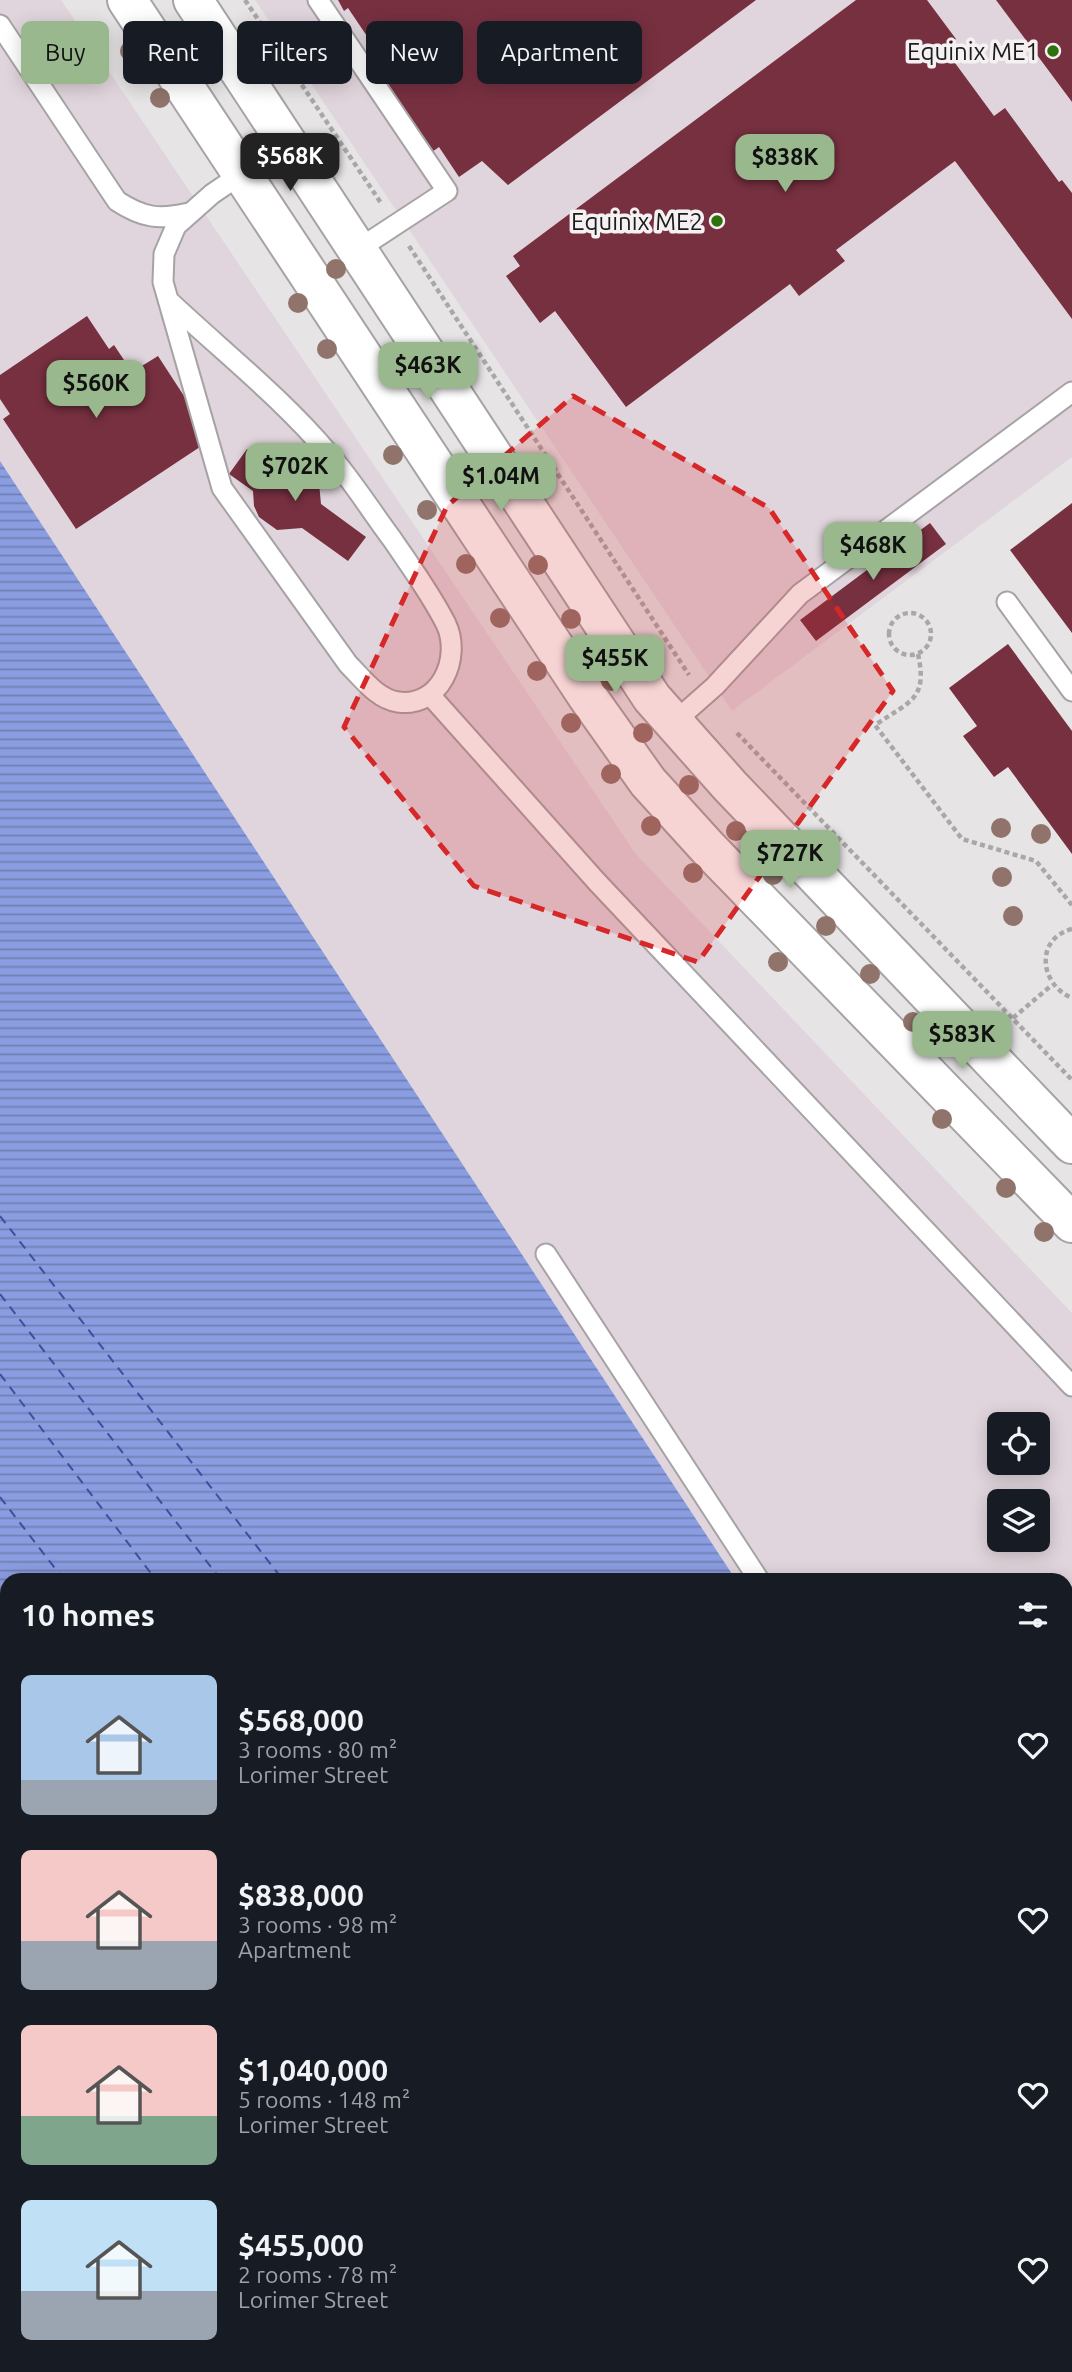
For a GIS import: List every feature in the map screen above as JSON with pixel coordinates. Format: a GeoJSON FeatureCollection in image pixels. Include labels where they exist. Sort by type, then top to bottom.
{"type":"FeatureCollection","features":[{"type":"Feature","properties":{"kind":"main road"},"geometry":{"type":"LineString","coordinates":[[127,0],[587,696],[648,782],[1072,1223]]}},
{"type":"Feature","properties":{"kind":"main road"},"geometry":{"type":"LineString","coordinates":[[193,0],[672,724],[1072,1144]]}},
{"type":"Feature","properties":{"kind":"main road"},"geometry":{"type":"LineString","coordinates":[[964,1111],[1003,1073]]}},
{"type":"Feature","properties":{"kind":"lane"},"geometry":{"type":"LineString","coordinates":[[318,0],[447,191],[357,250]]}},
{"type":"Feature","properties":{"kind":"lane"},"geometry":{"type":"LineString","coordinates":[[0,25],[117,201],[137,214],[155,219],[190,212]]}},
{"type":"Feature","properties":{"kind":"lane"},"geometry":{"type":"LineString","coordinates":[[168,300],[330,454],[422,582],[452,640],[452,656],[447,672],[430,695],[416,701],[398,702],[385,697],[369,685],[348,664],[222,488],[168,300],[163,282],[164,254],[176,226],[190,212],[287,143]]}},
{"type":"Feature","properties":{"kind":"lane"},"geometry":{"type":"LineString","coordinates":[[672,724],[780,620],[800,593],[1072,392]]}},
{"type":"Feature","properties":{"kind":"lane"},"geometry":{"type":"LineString","coordinates":[[1007,602],[1072,691]]}},
{"type":"Feature","properties":{"kind":"lane"},"geometry":{"type":"LineString","coordinates":[[430,695],[597,882],[1072,1386]]}},
{"type":"Feature","properties":{"kind":"lane"},"geometry":{"type":"LineString","coordinates":[[546,1254],[754,1573]]}},
{"type":"Feature","properties":{"kind":"path"},"geometry":{"type":"LineString","coordinates":[[245,0],[396,225],[704,696],[1072,1080]]}},
{"type":"Feature","properties":{"kind":"path"},"geometry":{"type":"LineString","coordinates":[[917,614],[931,630],[929,644],[918,653],[905,654],[891,641],[890,628],[904,615],[917,614]]}},
{"type":"Feature","properties":{"kind":"path"},"geometry":{"type":"LineString","coordinates":[[918,653],[923,678],[915,697],[876,724],[962,839],[1036,861],[1072,905]]}},
{"type":"Feature","properties":{"kind":"path"},"geometry":{"type":"LineString","coordinates":[[1072,929],[1058,935],[1046,953],[1044,964],[1052,985],[1072,998]]}},
{"type":"Feature","properties":{"kind":"path"},"geometry":{"type":"LineString","coordinates":[[1013,1018],[1052,985]]}},
{"type":"Feature","properties":{"kind":"highlighted area"},"geometry":{"type":"Polygon","coordinates":[[[573,396],[769,508],[893,691],[698,962],[474,886],[344,727],[447,506],[573,396]]]}},
{"type":"Feature","properties":{"kind":"shaded area"},"geometry":{"type":"Polygon","coordinates":[[[0,0],[61,0],[75,21],[21,21],[21,84],[109,84],[109,71],[635,853],[1072,1313],[1072,1573],[731,1573],[0,461],[0,0]]]}},
{"type":"Feature","properties":{"kind":"shaded area"},"geometry":{"type":"Polygon","coordinates":[[[255,0],[1072,0],[1072,457],[732,711],[311,84],[352,84],[352,21],[269,21],[255,0]]]}},
{"type":"Feature","properties":{"kind":"water"},"geometry":{"type":"Polygon","coordinates":[[[0,461],[731,1573],[0,1573],[0,461]]]}},
{"type":"Feature","properties":{"kind":"building"},"geometry":{"type":"Polygon","coordinates":[[[338,0],[756,0],[508,185],[482,161],[459,177],[439,147],[432,152],[388,84],[463,84],[463,21],[366,21],[366,35],[348,8],[344,11],[338,0]]]}},
{"type":"Feature","properties":{"kind":"building","name":"Equinix ME2"},"geometry":{"type":"Polygon","coordinates":[[[856,0],[927,0],[956,39],[944,48],[994,116],[1005,108],[1059,182],[1062,180],[1072,193],[1072,319],[955,161],[836,250],[845,261],[799,296],[790,284],[626,407],[555,311],[540,323],[506,276],[520,266],[513,256],[856,0]]]}},
{"type":"Feature","properties":{"kind":"building","name":"Equinix ME1"},"geometry":{"type":"Polygon","coordinates":[[[996,0],[1072,0],[1072,102],[996,0]]]}},
{"type":"Feature","properties":{"kind":"building"},"geometry":{"type":"Polygon","coordinates":[[[87,316],[109,349],[114,345],[132,372],[158,356],[212,439],[76,529],[3,419],[10,414],[0,399],[0,375],[87,316]]]}},
{"type":"Feature","properties":{"kind":"building"},"geometry":{"type":"Polygon","coordinates":[[[247,449],[270,466],[293,462],[313,473],[319,483],[321,504],[366,537],[348,561],[302,528],[277,530],[259,517],[254,506],[253,491],[229,474],[247,449]]]}},
{"type":"Feature","properties":{"kind":"building"},"geometry":{"type":"Polygon","coordinates":[[[1072,503],[1072,633],[1010,550],[1072,503]]]}},
{"type":"Feature","properties":{"kind":"building"},"geometry":{"type":"Polygon","coordinates":[[[930,523],[946,544],[816,641],[800,620],[930,523]]]}},
{"type":"Feature","properties":{"kind":"building"},"geometry":{"type":"Polygon","coordinates":[[[1008,644],[1072,731],[1072,854],[1008,767],[994,777],[963,736],[977,726],[949,688],[1008,644]]]}},
{"type":"Feature","properties":{"kind":"ferry route"},"geometry":{"type":"LineString","coordinates":[[0,1216],[278,1573]]}},
{"type":"Feature","properties":{"kind":"ferry route"},"geometry":{"type":"LineString","coordinates":[[0,1294],[216,1573]]}},
{"type":"Feature","properties":{"kind":"ferry route"},"geometry":{"type":"LineString","coordinates":[[0,1374],[151,1573]]}},
{"type":"Feature","properties":{"kind":"ferry route"},"geometry":{"type":"LineString","coordinates":[[0,1497],[59,1573]]}},
{"type":"Feature","properties":{"kind":"place","name":"Equinix ME1"},"geometry":{"type":"Point","coordinates":[1053,51]}},
{"type":"Feature","properties":{"kind":"place","name":"Equinix ME2"},"geometry":{"type":"Point","coordinates":[717,221]}}]}
